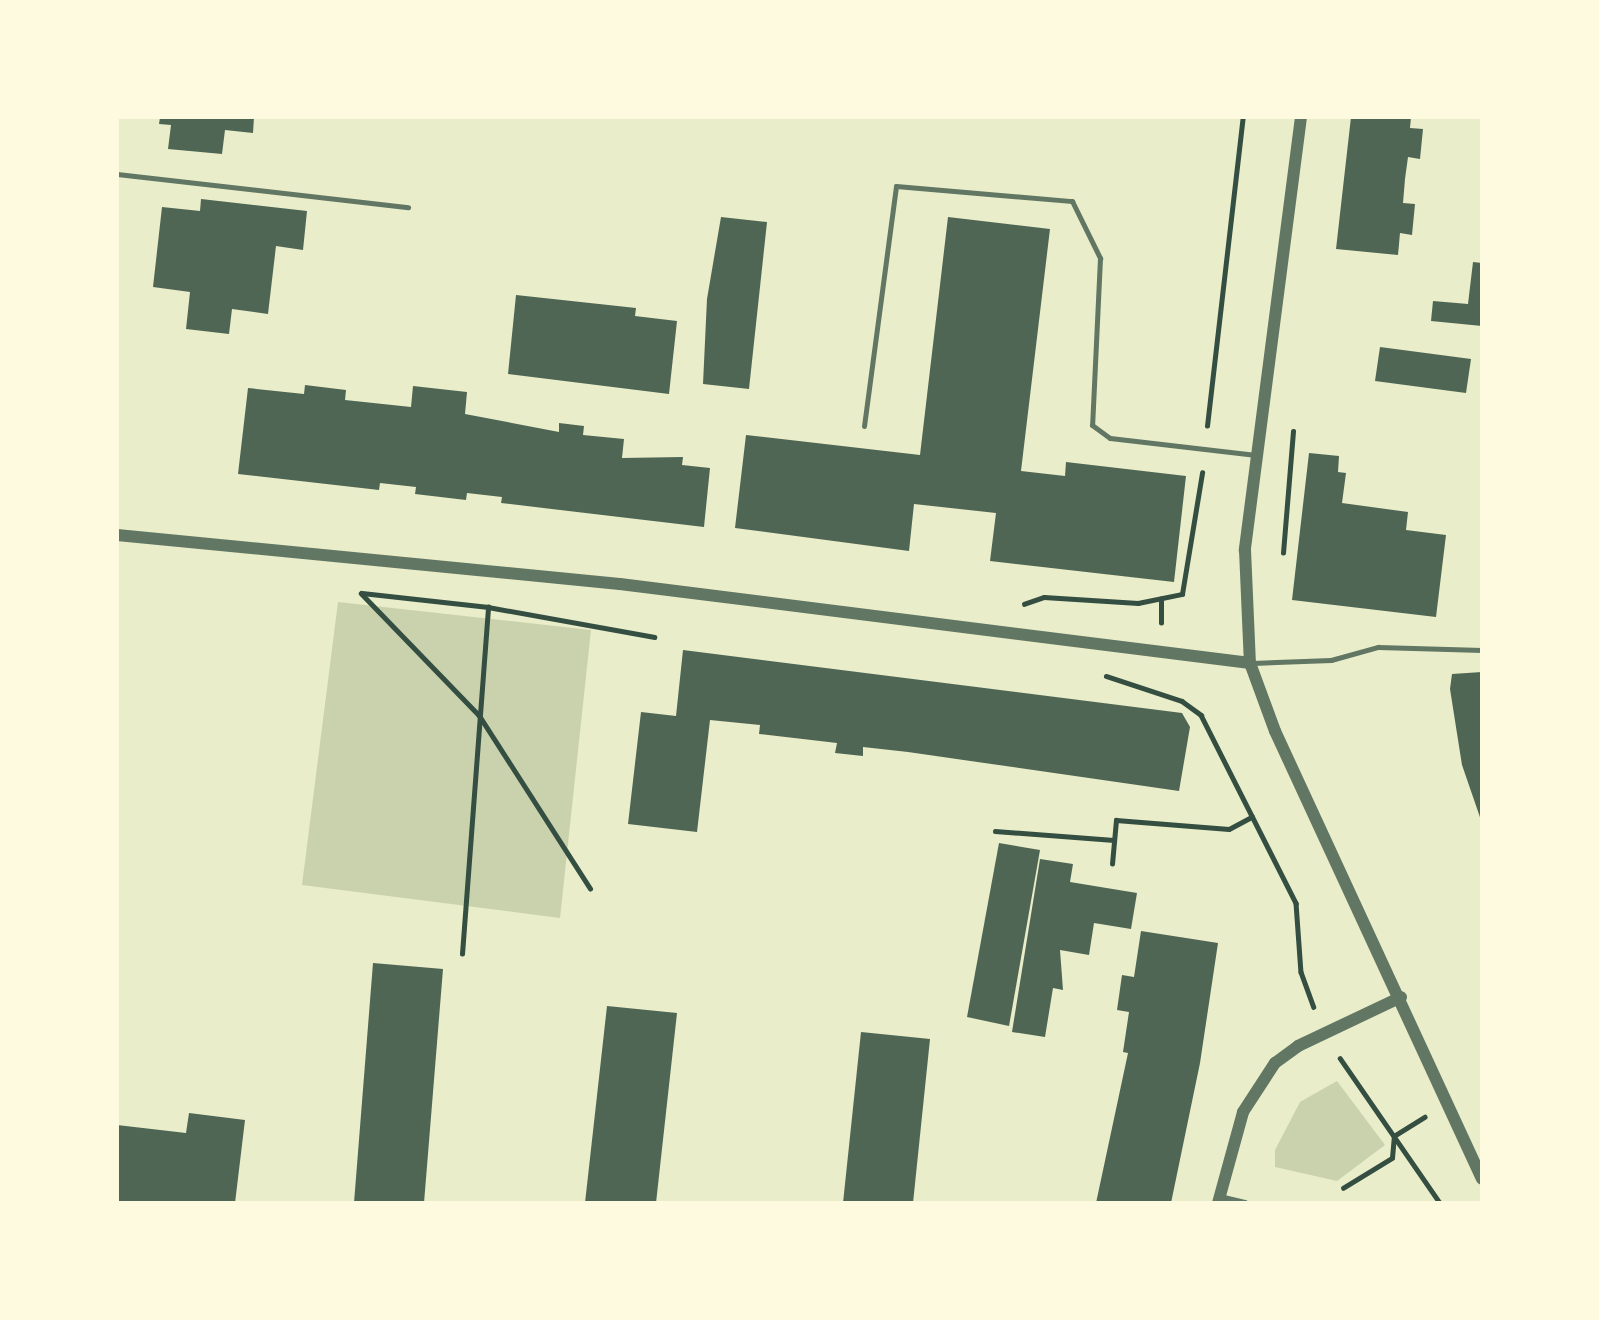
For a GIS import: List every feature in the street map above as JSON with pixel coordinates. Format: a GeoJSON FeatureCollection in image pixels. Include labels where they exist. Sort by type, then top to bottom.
{"type":"FeatureCollection","features":[{"type":"Feature","properties":{"kind":"street"},"geometry":{"type":"LineString","coordinates":[[1301,117],[1245,550],[1250,663],[1275,731],[1481,1173]]}},
{"type":"Feature","properties":{"kind":"street"},"geometry":{"type":"LineString","coordinates":[[117,535],[620,584],[1250,663]]}},
{"type":"Feature","properties":{"kind":"street"},"geometry":{"type":"LineString","coordinates":[[1244,1203],[1219,1200],[1243,1112],[1275,1063],[1298,1046],[1401,997]]}},
{"type":"Feature","properties":{"kind":"lane"},"geometry":{"type":"LineString","coordinates":[[117,174],[408,207]]}},
{"type":"Feature","properties":{"kind":"lane"},"geometry":{"type":"LineString","coordinates":[[864,426],[896,186],[1072,201],[1100,258],[1092,425],[1110,438],[1259,455]]}},
{"type":"Feature","properties":{"kind":"lane"},"geometry":{"type":"LineString","coordinates":[[1250,663],[1331,660],[1378,647],[1482,650]]}},
{"type":"Feature","properties":{"kind":"path"},"geometry":{"type":"LineString","coordinates":[[979,629],[1044,597],[1161,599],[1182,594],[1187,580],[1205,450],[1243,117]]}},
{"type":"Feature","properties":{"kind":"path"},"geometry":{"type":"LineString","coordinates":[[590,888],[479,715],[361,593],[488,607],[654,637]]}},
{"type":"Feature","properties":{"kind":"path"},"geometry":{"type":"LineString","coordinates":[[462,954],[488,607]]}},
{"type":"Feature","properties":{"kind":"path"},"geometry":{"type":"LineString","coordinates":[[1158,697],[1182,701],[1201,715],[1296,904],[1301,972],[1311,1001]]}},
{"type":"Feature","properties":{"kind":"path"},"geometry":{"type":"LineString","coordinates":[[1112,864],[1116,820],[1229,829],[1252,817]]}},
{"type":"Feature","properties":{"kind":"path"},"geometry":{"type":"LineString","coordinates":[[995,831],[1114,841]]}},
{"type":"Feature","properties":{"kind":"path"},"geometry":{"type":"LineString","coordinates":[[1345,1070],[1440,1203]]}},
{"type":"Feature","properties":{"kind":"path"},"geometry":{"type":"LineString","coordinates":[[1343,1188],[1392,1158],[1394,1136]]}},
{"type":"Feature","properties":{"kind":"green space"},"geometry":{"type":"Polygon","coordinates":[[[338,602],[591,630],[560,918],[302,885],[338,602]]]}},
{"type":"Feature","properties":{"kind":"green space"},"geometry":{"type":"Polygon","coordinates":[[[1337,1081],[1385,1145],[1337,1181],[1275,1167],[1275,1150],[1300,1102],[1337,1081]]]}},
{"type":"Feature","properties":{"kind":"building"},"geometry":{"type":"Polygon","coordinates":[[[160,117],[254,117],[253,133],[225,130],[222,154],[168,149],[171,125],[159,124],[160,117]]]}},
{"type":"Feature","properties":{"kind":"building"},"geometry":{"type":"Polygon","coordinates":[[[1351,117],[1411,117],[1410,128],[1423,129],[1420,159],[1408,157],[1405,179],[1403,203],[1415,204],[1412,235],[1400,233],[1398,255],[1336,249],[1351,117]]]}},
{"type":"Feature","properties":{"kind":"building"},"geometry":{"type":"Polygon","coordinates":[[[201,199],[307,211],[303,250],[276,246],[268,314],[232,309],[229,334],[186,329],[190,292],[153,287],[162,207],[200,211],[201,199]]]}},
{"type":"Feature","properties":{"kind":"building"},"geometry":{"type":"Polygon","coordinates":[[[721,217],[767,222],[749,389],[703,384],[707,299],[721,217]]]}},
{"type":"Feature","properties":{"kind":"building"},"geometry":{"type":"Polygon","coordinates":[[[948,217],[1050,229],[1021,471],[1065,476],[1066,462],[1186,476],[1174,582],[990,561],[996,513],[914,504],[909,551],[735,528],[746,435],[920,455],[948,217]]]}},
{"type":"Feature","properties":{"kind":"building"},"geometry":{"type":"Polygon","coordinates":[[[1473,262],[1482,263],[1482,326],[1431,321],[1433,301],[1468,304],[1473,262]]]}},
{"type":"Feature","properties":{"kind":"building"},"geometry":{"type":"Polygon","coordinates":[[[516,295],[636,308],[635,316],[677,321],[669,394],[508,374],[516,295]]]}},
{"type":"Feature","properties":{"kind":"building"},"geometry":{"type":"Polygon","coordinates":[[[1380,347],[1471,359],[1466,393],[1375,381],[1380,347]]]}},
{"type":"Feature","properties":{"kind":"building"},"geometry":{"type":"Polygon","coordinates":[[[305,385],[346,390],[345,400],[411,407],[413,386],[467,392],[465,414],[559,432],[559,423],[584,426],[583,435],[624,439],[622,458],[683,457],[682,465],[710,468],[704,527],[501,503],[502,497],[467,493],[466,500],[415,494],[416,487],[380,483],[379,490],[238,474],[248,388],[304,394],[305,385]]]}},
{"type":"Feature","properties":{"kind":"building"},"geometry":{"type":"Polygon","coordinates":[[[1309,453],[1339,456],[1338,472],[1346,473],[1342,503],[1408,512],[1406,530],[1446,535],[1436,617],[1292,600],[1309,453]]]}},
{"type":"Feature","properties":{"kind":"building"},"geometry":{"type":"Polygon","coordinates":[[[683,650],[1182,713],[1190,727],[1179,791],[863,747],[863,756],[835,753],[837,743],[759,734],[760,725],[710,720],[697,832],[628,824],[641,712],[676,716],[683,650]]]}},
{"type":"Feature","properties":{"kind":"building"},"geometry":{"type":"Polygon","coordinates":[[[1482,672],[1482,823],[1462,765],[1450,689],[1452,674],[1482,672]]]}},
{"type":"Feature","properties":{"kind":"building"},"geometry":{"type":"Polygon","coordinates":[[[999,843],[1040,850],[1009,1026],[967,1017],[999,843]]]}},
{"type":"Feature","properties":{"kind":"building"},"geometry":{"type":"Polygon","coordinates":[[[1040,859],[1073,864],[1070,882],[1137,893],[1131,929],[1094,923],[1089,955],[1060,950],[1063,990],[1053,988],[1045,1037],[1012,1032],[1040,859]]]}},
{"type":"Feature","properties":{"kind":"building"},"geometry":{"type":"Polygon","coordinates":[[[1141,931],[1218,943],[1200,1063],[1171,1203],[1096,1203],[1128,1053],[1123,1052],[1129,1012],[1117,1010],[1122,975],[1134,977],[1141,931]]]}},
{"type":"Feature","properties":{"kind":"building"},"geometry":{"type":"Polygon","coordinates":[[[373,963],[443,969],[424,1203],[354,1203],[373,963]]]}},
{"type":"Feature","properties":{"kind":"building"},"geometry":{"type":"Polygon","coordinates":[[[607,1006],[677,1013],[656,1203],[585,1203],[607,1006]]]}},
{"type":"Feature","properties":{"kind":"building"},"geometry":{"type":"Polygon","coordinates":[[[861,1032],[930,1039],[913,1203],[843,1203],[861,1032]]]}},
{"type":"Feature","properties":{"kind":"building"},"geometry":{"type":"Polygon","coordinates":[[[189,1113],[245,1120],[235,1203],[117,1203],[117,1125],[186,1133],[189,1113]]]}}]}
